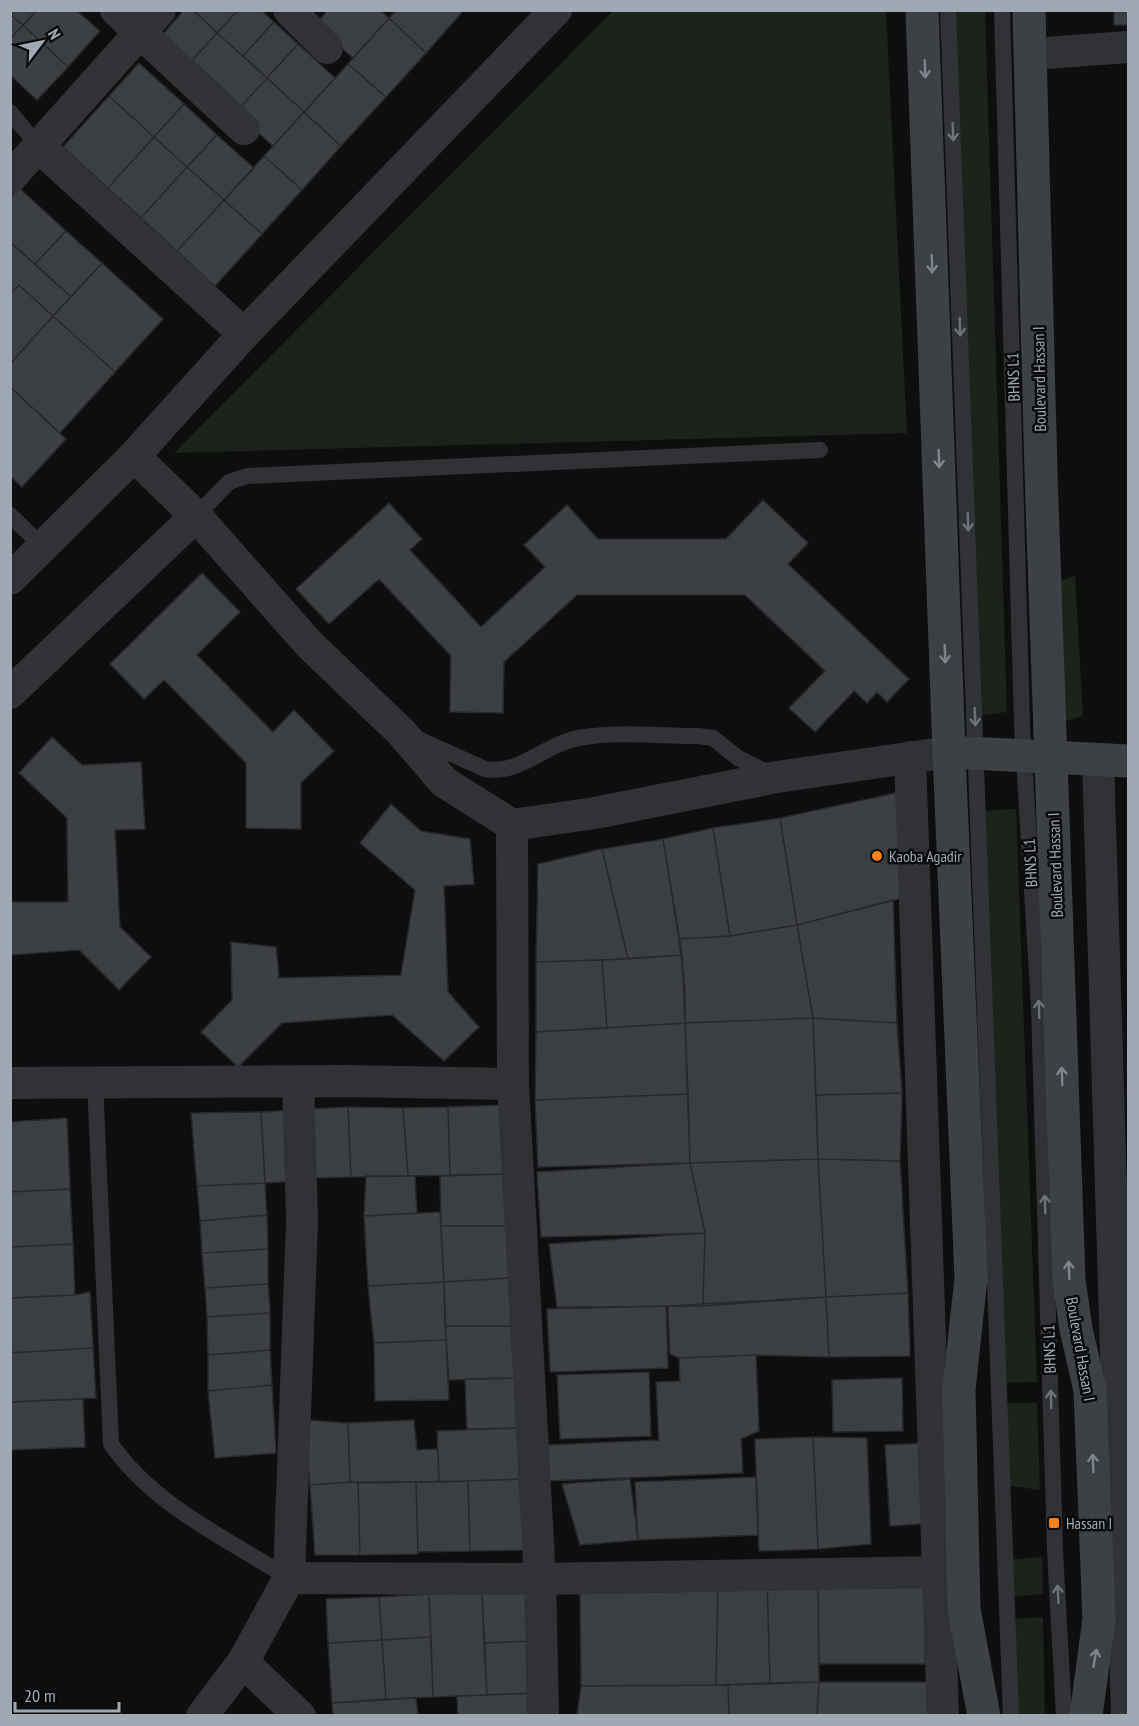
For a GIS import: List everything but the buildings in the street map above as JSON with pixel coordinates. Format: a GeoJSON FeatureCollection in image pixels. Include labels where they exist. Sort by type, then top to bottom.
{"type":"FeatureCollection","features":[{"type":"Feature","properties":{"kind":"main road"},"geometry":{"type":"LineString","coordinates":[[922,10],[962,752],[971,1278],[959,1389],[964,1609],[984,1716]]}},
{"type":"Feature","properties":{"kind":"main road","name":"Boulevard Hassan I"},"geometry":{"type":"LineString","coordinates":[[1029,10],[1032,54],[1041,473],[1038,755],[1069,1280],[1104,1402],[1116,1564],[1098,1636],[1086,1716]]}},
{"type":"Feature","properties":{"kind":"main road"},"geometry":{"type":"LineString","coordinates":[[962,752],[1113,760]]}},
{"type":"Feature","properties":{"kind":"street"},"geometry":{"type":"LineString","coordinates":[[117,10],[150,22],[244,129]]}},
{"type":"Feature","properties":{"kind":"street"},"geometry":{"type":"LineString","coordinates":[[289,10],[327,48]]}},
{"type":"Feature","properties":{"kind":"street"},"geometry":{"type":"LineString","coordinates":[[10,579],[134,456],[244,334],[556,10]]}},
{"type":"Feature","properties":{"kind":"street"},"geometry":{"type":"LineString","coordinates":[[10,178],[150,22]]}},
{"type":"Feature","properties":{"kind":"street"},"geometry":{"type":"LineString","coordinates":[[1032,54],[1128,47]]}},
{"type":"Feature","properties":{"kind":"street"},"geometry":{"type":"LineString","coordinates":[[39,147],[244,334]]}},
{"type":"Feature","properties":{"kind":"street"},"geometry":{"type":"LineString","coordinates":[[134,456],[196,516],[310,645],[401,732],[444,782],[512,825],[595,813],[777,777],[910,757],[962,752]]}},
{"type":"Feature","properties":{"kind":"street"},"geometry":{"type":"LineString","coordinates":[[10,693],[196,516]]}},
{"type":"Feature","properties":{"kind":"street"},"geometry":{"type":"LineString","coordinates":[[910,757],[943,1716]]}},
{"type":"Feature","properties":{"kind":"street"},"geometry":{"type":"LineString","coordinates":[[1104,1402],[1113,760]]}},
{"type":"Feature","properties":{"kind":"street"},"geometry":{"type":"LineString","coordinates":[[512,825],[513,1084],[540,1580],[543,1716]]}},
{"type":"Feature","properties":{"kind":"street"},"geometry":{"type":"LineString","coordinates":[[202,1716],[243,1662],[289,1578],[302,1221],[298,1082]]}},
{"type":"Feature","properties":{"kind":"street"},"geometry":{"type":"LineString","coordinates":[[10,1083],[513,1084]]}},
{"type":"Feature","properties":{"kind":"street"},"geometry":{"type":"LineString","coordinates":[[1116,1564],[1127,1716]]}},
{"type":"Feature","properties":{"kind":"street"},"geometry":{"type":"LineString","coordinates":[[289,1578],[540,1580],[938,1572]]}},
{"type":"Feature","properties":{"kind":"street"},"geometry":{"type":"LineString","coordinates":[[243,1662],[300,1716]]}},
{"type":"Feature","properties":{"kind":"lane"},"geometry":{"type":"LineString","coordinates":[[948,10],[962,752],[1011,1716]]}},
{"type":"Feature","properties":{"kind":"lane","name":"BHNS L1"},"geometry":{"type":"LineString","coordinates":[[1002,10],[1038,755],[1039,1007],[1055,1541],[1064,1716]]}},
{"type":"Feature","properties":{"kind":"lane"},"geometry":{"type":"LineString","coordinates":[[10,112],[39,147]]}},
{"type":"Feature","properties":{"kind":"lane"},"geometry":{"type":"LineString","coordinates":[[196,516],[229,482],[247,476],[820,450]]}},
{"type":"Feature","properties":{"kind":"lane"},"geometry":{"type":"LineString","coordinates":[[10,515],[43,547]]}},
{"type":"Feature","properties":{"kind":"lane"},"geometry":{"type":"LineString","coordinates":[[401,732],[485,769],[496,771],[514,769],[544,751],[579,738],[698,736],[713,738],[738,758],[777,777]]}},
{"type":"Feature","properties":{"kind":"lane"},"geometry":{"type":"LineString","coordinates":[[95,1082],[111,1444],[125,1464],[153,1492],[289,1578]]}},
{"type":"Feature","properties":{"kind":"shaded area"},"geometry":{"type":"Polygon","coordinates":[[[614,10],[886,11],[907,433],[174,453],[614,10]]]}},
{"type":"Feature","properties":{"kind":"shaded area"},"geometry":{"type":"Polygon","coordinates":[[[946,11],[985,11],[1007,712],[978,716],[946,11]]]}},
{"type":"Feature","properties":{"kind":"shaded area"},"geometry":{"type":"Polygon","coordinates":[[[1075,575],[1083,716],[1065,721],[1054,584],[1075,575]]]}},
{"type":"Feature","properties":{"kind":"shaded area"},"geometry":{"type":"Polygon","coordinates":[[[1016,809],[1037,1382],[999,1383],[974,811],[1016,809]]]}},
{"type":"Feature","properties":{"kind":"shaded area"},"geometry":{"type":"Polygon","coordinates":[[[1000,1403],[1037,1403],[1040,1490],[1004,1485],[1000,1403]]]}},
{"type":"Feature","properties":{"kind":"shaded area"},"geometry":{"type":"Polygon","coordinates":[[[1042,1557],[1043,1594],[1006,1597],[1004,1560],[1042,1557]]]}},
{"type":"Feature","properties":{"kind":"shaded area"},"geometry":{"type":"Polygon","coordinates":[[[1043,1617],[1045,1715],[1010,1715],[1007,1619],[1043,1617]]]}},
{"type":"Feature","properties":{"kind":"place","name":"Kaoba Agadir"},"geometry":{"type":"Point","coordinates":[877,856]}},
{"type":"Feature","properties":{"kind":"place","name":"Hassan I"},"geometry":{"type":"Point","coordinates":[1054,1523]}}]}
